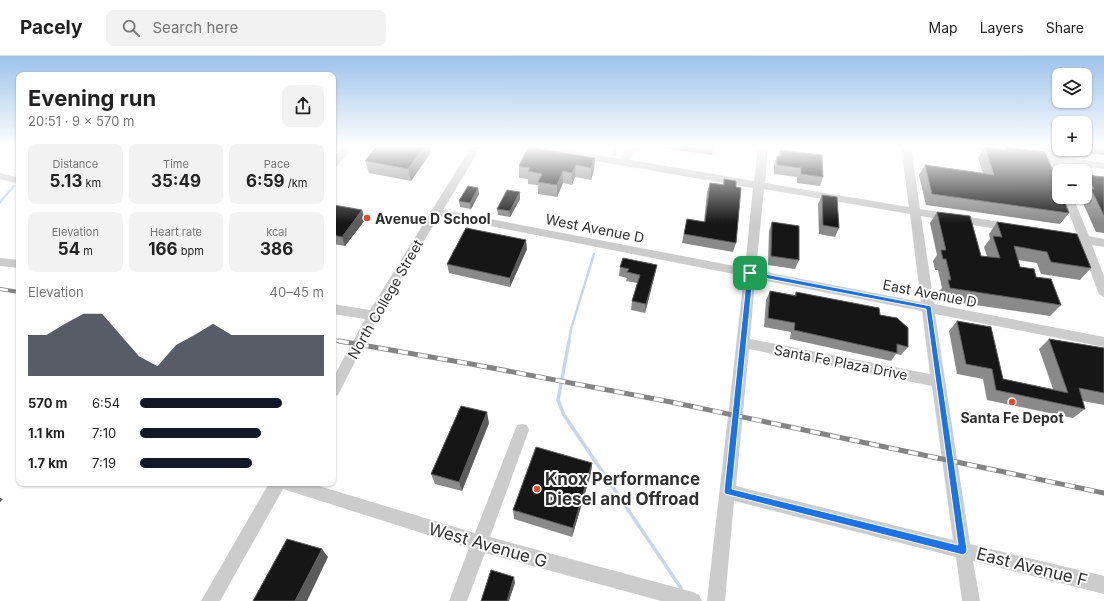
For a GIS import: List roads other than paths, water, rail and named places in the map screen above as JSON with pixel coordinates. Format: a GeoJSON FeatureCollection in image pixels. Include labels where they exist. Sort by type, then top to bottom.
{"type":"FeatureCollection","features":[{"type":"Feature","properties":{"kind":"street","name":"North College Street"},"geometry":{"type":"LineString","coordinates":[[336,385],[373,315],[460,172]]}},
{"type":"Feature","properties":{"kind":"street"},"geometry":{"type":"LineString","coordinates":[[686,172],[1022,229]]}},
{"type":"Feature","properties":{"kind":"street"},"geometry":{"type":"LineString","coordinates":[[716,601],[760,172]]}},
{"type":"Feature","properties":{"kind":"street"},"geometry":{"type":"LineString","coordinates":[[910,172],[938,381],[971,601]]}},
{"type":"Feature","properties":{"kind":"street"},"geometry":{"type":"LineString","coordinates":[[0,176],[16,180]]}},
{"type":"Feature","properties":{"kind":"street"},"geometry":{"type":"LineString","coordinates":[[1071,204],[1104,292]]}},
{"type":"Feature","properties":{"kind":"street","name":"West Avenue D"},"geometry":{"type":"LineString","coordinates":[[435,212],[750,273]]}},
{"type":"Feature","properties":{"kind":"street"},"geometry":{"type":"LineString","coordinates":[[1053,234],[1104,243]]}},
{"type":"Feature","properties":{"kind":"street"},"geometry":{"type":"LineString","coordinates":[[0,262],[16,264]]}},
{"type":"Feature","properties":{"kind":"street","name":"East Avenue D"},"geometry":{"type":"LineString","coordinates":[[750,273],[1104,342]]}},
{"type":"Feature","properties":{"kind":"street"},"geometry":{"type":"LineString","coordinates":[[336,309],[373,315]]}},
{"type":"Feature","properties":{"kind":"street","name":"Santa Fe Plaza Drive"},"geometry":{"type":"LineString","coordinates":[[743,343],[938,381]]}},
{"type":"Feature","properties":{"kind":"street"},"geometry":{"type":"LineString","coordinates":[[458,601],[522,430]]}},
{"type":"Feature","properties":{"kind":"street"},"geometry":{"type":"LineString","coordinates":[[210,601],[276,486]]}},
{"type":"Feature","properties":{"kind":"street","name":"West Avenue G"},"geometry":{"type":"LineString","coordinates":[[295,486],[480,543],[692,601]]}},
{"type":"Feature","properties":{"kind":"street","name":"East Avenue F"},"geometry":{"type":"LineString","coordinates":[[728,492],[1104,585]]}},
{"type":"Feature","properties":{"kind":"waterway"},"geometry":{"type":"LineString","coordinates":[[0,202],[14,186]]}},
{"type":"Feature","properties":{"kind":"waterway"},"geometry":{"type":"LineString","coordinates":[[569,342],[571,329],[594,254]]}},
{"type":"Feature","properties":{"kind":"waterway"},"geometry":{"type":"LineString","coordinates":[[569,341],[558,400],[564,415],[681,588]]}},
{"type":"Feature","properties":{"kind":"railway"},"geometry":{"type":"LineString","coordinates":[[0,289],[16,292]]}},
{"type":"Feature","properties":{"kind":"railway"},"geometry":{"type":"LineString","coordinates":[[339,341],[345,342]]}},
{"type":"Feature","properties":{"kind":"railway"},"geometry":{"type":"LineString","coordinates":[[339,341],[471,364],[671,402],[1104,493]]}},
{"type":"Feature","properties":{"kind":"place","name":"Avenue D School"},"geometry":{"type":"Point","coordinates":[367,218]}},
{"type":"Feature","properties":{"kind":"place","name":"Santa Fe Depot"},"geometry":{"type":"Point","coordinates":[1012,402]}},
{"type":"Feature","properties":{"kind":"place","name":"Knox Performance Diesel and Offroad"},"geometry":{"type":"Point","coordinates":[537,489]}}]}
